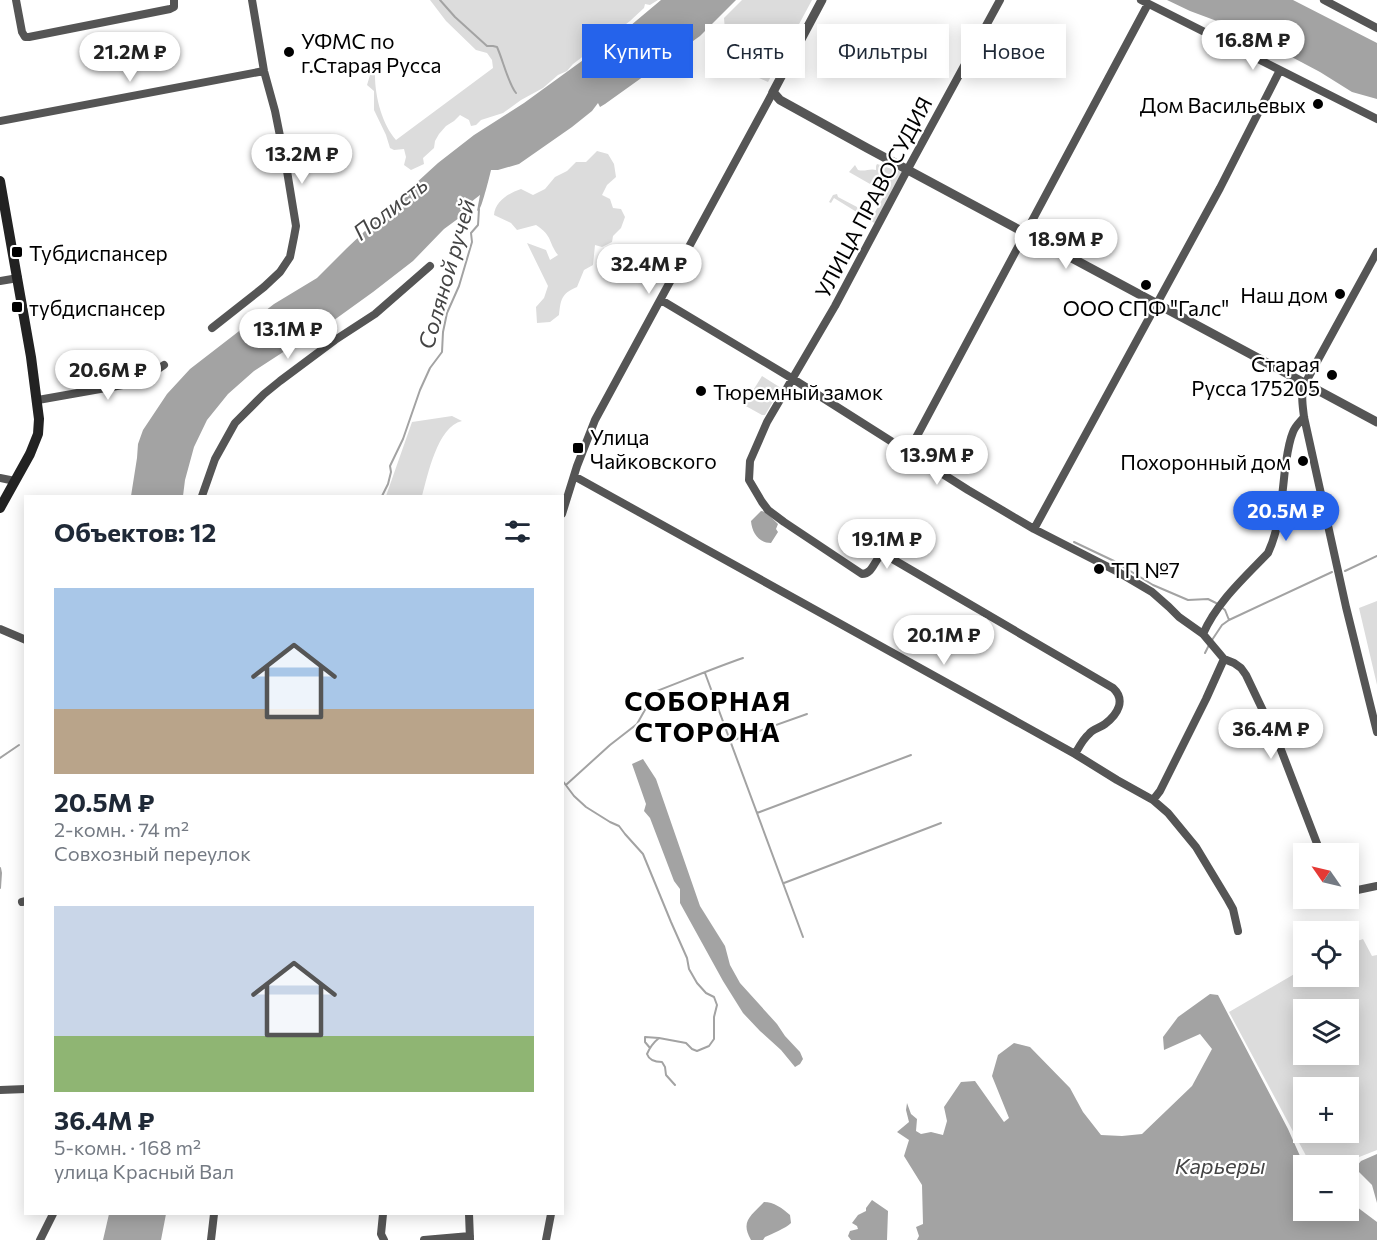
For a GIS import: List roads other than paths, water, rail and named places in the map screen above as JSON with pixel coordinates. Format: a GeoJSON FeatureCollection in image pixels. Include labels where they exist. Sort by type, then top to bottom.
{"type":"FeatureCollection","features":[{"type":"Feature","properties":{"kind":"main road"},"geometry":{"type":"LineString","coordinates":[[0,181],[38,400],[39,419],[38,434],[30,454],[0,508]]}},
{"type":"Feature","properties":{"kind":"street"},"geometry":{"type":"LineString","coordinates":[[16,0],[22,32],[25,37],[29,37],[170,9],[174,7],[174,0]]}},
{"type":"Feature","properties":{"kind":"street"},"geometry":{"type":"LineString","coordinates":[[212,328],[280,272],[290,257],[296,226],[252,0]]}},
{"type":"Feature","properties":{"kind":"street"},"geometry":{"type":"LineString","coordinates":[[564,508],[595,420],[662,300],[822,0]]}},
{"type":"Feature","properties":{"kind":"street","name":"УЛИЦА ПРАВОСУДИЯ"},"geometry":{"type":"LineString","coordinates":[[1000,0],[835,306],[767,422],[750,461],[749,480],[768,510],[862,574],[869,572],[880,556],[885,555],[1113,688],[1120,699],[1118,709],[1105,724],[1085,738],[1075,754]]}},
{"type":"Feature","properties":{"kind":"street"},"geometry":{"type":"LineString","coordinates":[[1324,0],[1377,28]]}},
{"type":"Feature","properties":{"kind":"street"},"geometry":{"type":"LineString","coordinates":[[908,452],[1145,2],[1377,119]]}},
{"type":"Feature","properties":{"kind":"street"},"geometry":{"type":"LineString","coordinates":[[1034,529],[1220,188],[1280,70]]}},
{"type":"Feature","properties":{"kind":"street"},"geometry":{"type":"LineString","coordinates":[[0,121],[264,71]]}},
{"type":"Feature","properties":{"kind":"street"},"geometry":{"type":"LineString","coordinates":[[773,92],[780,100],[805,114],[1377,422]]}},
{"type":"Feature","properties":{"kind":"street"},"geometry":{"type":"LineString","coordinates":[[1377,252],[1302,388],[1304,417],[1346,607],[1377,732]]}},
{"type":"Feature","properties":{"kind":"street"},"geometry":{"type":"LineString","coordinates":[[202,495],[215,459],[235,423],[280,381],[335,340],[375,314],[430,266]]}},
{"type":"Feature","properties":{"kind":"street"},"geometry":{"type":"LineString","coordinates":[[0,281],[18,278]]}},
{"type":"Feature","properties":{"kind":"street"},"geometry":{"type":"LineString","coordinates":[[662,300],[1034,529],[1152,592],[1184,621],[1203,634],[1224,659],[1241,668],[1246,675],[1278,742],[1317,843]]}},
{"type":"Feature","properties":{"kind":"street"},"geometry":{"type":"LineString","coordinates":[[38,400],[134,383],[164,365]]}},
{"type":"Feature","properties":{"kind":"street"},"geometry":{"type":"LineString","coordinates":[[1203,634],[1217,608],[1268,553],[1281,503],[1290,440],[1294,429],[1304,417]]}},
{"type":"Feature","properties":{"kind":"street"},"geometry":{"type":"LineString","coordinates":[[574,476],[1075,754],[1153,800],[1179,825],[1196,847],[1233,909],[1238,931]]}},
{"type":"Feature","properties":{"kind":"street"},"geometry":{"type":"LineString","coordinates":[[0,478],[15,481]]}},
{"type":"Feature","properties":{"kind":"street"},"geometry":{"type":"LineString","coordinates":[[0,629],[24,639]]}},
{"type":"Feature","properties":{"kind":"street"},"geometry":{"type":"LineString","coordinates":[[1153,800],[1160,791],[1224,659]]}},
{"type":"Feature","properties":{"kind":"street"},"geometry":{"type":"LineString","coordinates":[[1359,890],[1377,886]]}},
{"type":"Feature","properties":{"kind":"street"},"geometry":{"type":"LineString","coordinates":[[0,1090],[24,1089]]}},
{"type":"Feature","properties":{"kind":"street"},"geometry":{"type":"LineString","coordinates":[[40,1240],[52,1215]]}},
{"type":"Feature","properties":{"kind":"street"},"geometry":{"type":"LineString","coordinates":[[211,1240],[214,1215]]}},
{"type":"Feature","properties":{"kind":"street"},"geometry":{"type":"LineString","coordinates":[[383,1215],[381,1234],[384,1240]]}},
{"type":"Feature","properties":{"kind":"street"},"geometry":{"type":"LineString","coordinates":[[424,1240],[470,1238],[469,1215]]}},
{"type":"Feature","properties":{"kind":"street"},"geometry":{"type":"LineString","coordinates":[[546,1240],[551,1215]]}},
{"type":"Feature","properties":{"kind":"water"},"geometry":{"type":"Polygon","coordinates":[[[661,0],[736,0],[712,24],[705,24],[705,31],[693,41],[693,24],[632,24],[661,0]]]}},
{"type":"Feature","properties":{"kind":"water"},"geometry":{"type":"Polygon","coordinates":[[[1167,0],[1293,0],[1377,43],[1377,99],[1352,92],[1320,72],[1241,30],[1167,0]]]}},
{"type":"Feature","properties":{"kind":"water","name":"Полисть"},"geometry":{"type":"Polygon","coordinates":[[[582,61],[582,78],[641,78],[600,107],[598,103],[592,111],[572,127],[519,164],[491,170],[479,210],[477,211],[480,195],[413,261],[330,323],[254,371],[228,394],[207,420],[194,447],[183,495],[131,495],[138,444],[143,430],[167,394],[190,369],[274,304],[317,278],[438,163],[474,135],[524,103],[582,61]]]}},
{"type":"Feature","properties":{"kind":"water"},"geometry":{"type":"Polygon","coordinates":[[[761,511],[766,512],[778,524],[776,529],[778,532],[771,543],[760,539],[753,530],[751,521],[761,511]]]}},
{"type":"Feature","properties":{"kind":"water"},"geometry":{"type":"Polygon","coordinates":[[[643,759],[656,779],[700,906],[725,946],[730,965],[740,983],[800,1052],[803,1059],[795,1067],[743,1013],[680,903],[680,889],[674,881],[650,818],[644,811],[646,804],[632,764],[643,759]]]}},
{"type":"Feature","properties":{"kind":"water","name":"Карьеры"},"geometry":{"type":"Polygon","coordinates":[[[1210,994],[1218,995],[1300,1155],[1293,1155],[1293,1221],[1359,1221],[1359,1208],[1377,1222],[1377,1240],[917,1240],[919,1236],[916,1227],[923,1224],[922,1185],[904,1156],[909,1140],[897,1132],[909,1122],[907,1103],[911,1114],[917,1119],[916,1131],[921,1134],[931,1132],[943,1135],[947,1121],[944,1107],[961,1082],[975,1081],[1004,1122],[1009,1118],[992,1076],[998,1055],[1014,1043],[1030,1047],[1070,1088],[1083,1112],[1101,1135],[1142,1134],[1192,1086],[1212,1049],[1200,1034],[1164,1050],[1163,1037],[1178,1017],[1210,994]]]}},
{"type":"Feature","properties":{"kind":"water"},"geometry":{"type":"Polygon","coordinates":[[[1377,1154],[1377,1203],[1372,1185],[1359,1172],[1361,1161],[1377,1154]]]}},
{"type":"Feature","properties":{"kind":"water"},"geometry":{"type":"Polygon","coordinates":[[[872,1200],[888,1211],[887,1240],[851,1240],[848,1236],[850,1231],[858,1229],[852,1223],[858,1215],[866,1211],[872,1200]]]}},
{"type":"Feature","properties":{"kind":"water"},"geometry":{"type":"Polygon","coordinates":[[[764,1202],[775,1204],[784,1210],[790,1215],[791,1223],[763,1240],[751,1240],[747,1223],[751,1215],[764,1202]]]}},
{"type":"Feature","properties":{"kind":"water"},"geometry":{"type":"Polygon","coordinates":[[[109,1215],[166,1215],[161,1240],[103,1240],[109,1215]]]}},
{"type":"Feature","properties":{"kind":"waterway"},"geometry":{"type":"LineString","coordinates":[[440,0],[487,46],[497,47],[516,93]]}},
{"type":"Feature","properties":{"kind":"waterway","name":"Соляной ручей"},"geometry":{"type":"LineString","coordinates":[[382,495],[388,484],[390,466],[403,439],[420,390],[430,368],[442,352],[447,313],[459,286],[472,242],[471,233],[478,225],[479,209]]}},
{"type":"Feature","properties":{"kind":"waterway"},"geometry":{"type":"LineString","coordinates":[[1074,542],[1114,561],[1153,585],[1188,600],[1208,599],[1216,603]]}},
{"type":"Feature","properties":{"kind":"waterway"},"geometry":{"type":"LineString","coordinates":[[1345,571],[1377,556]]}},
{"type":"Feature","properties":{"kind":"waterway"},"geometry":{"type":"LineString","coordinates":[[1212,640],[1222,625],[1229,620],[1332,572]]}},
{"type":"Feature","properties":{"kind":"waterway"},"geometry":{"type":"LineString","coordinates":[[1220,606],[1225,610],[1229,620]]}},
{"type":"Feature","properties":{"kind":"waterway"},"geometry":{"type":"LineString","coordinates":[[1205,653],[1209,645]]}},
{"type":"Feature","properties":{"kind":"waterway"},"geometry":{"type":"LineString","coordinates":[[567,784],[637,724],[646,708],[649,694],[743,658]]}},
{"type":"Feature","properties":{"kind":"waterway"},"geometry":{"type":"LineString","coordinates":[[705,673],[803,937]]}},
{"type":"Feature","properties":{"kind":"waterway"},"geometry":{"type":"LineString","coordinates":[[731,741],[807,714]]}},
{"type":"Feature","properties":{"kind":"waterway"},"geometry":{"type":"LineString","coordinates":[[0,758],[19,745]]}},
{"type":"Feature","properties":{"kind":"waterway"},"geometry":{"type":"LineString","coordinates":[[757,813],[911,755]]}},
{"type":"Feature","properties":{"kind":"waterway","name":"Соляной ручей"},"geometry":{"type":"LineString","coordinates":[[564,783],[586,807],[619,826],[643,854],[687,958],[689,969],[697,983],[706,993],[714,997],[717,1005],[714,1017],[714,1039],[709,1046],[697,1051],[686,1043],[659,1038],[648,1051],[647,1054],[651,1059],[662,1062],[666,1075],[675,1085]]}},
{"type":"Feature","properties":{"kind":"waterway"},"geometry":{"type":"LineString","coordinates":[[784,883],[941,823]]}},
{"type":"Feature","properties":{"kind":"waterway"},"geometry":{"type":"LineString","coordinates":[[0,868],[0,888]]}},
{"type":"Feature","properties":{"kind":"waterway"},"geometry":{"type":"LineString","coordinates":[[650,1048],[645,1042],[645,1037],[659,1038]]}},
{"type":"Feature","properties":{"kind":"place","name":"УФМС по г.Старая Русса"},"geometry":{"type":"Point","coordinates":[289,52]}},
{"type":"Feature","properties":{"kind":"place","name":"Дом Васильевых"},"geometry":{"type":"Point","coordinates":[1318,104]}},
{"type":"Feature","properties":{"kind":"place","name":"Тубдиспансер"},"geometry":{"type":"Point","coordinates":[17,252]}},
{"type":"Feature","properties":{"kind":"place","name":"ООО СПФ \"Галс\""},"geometry":{"type":"Point","coordinates":[1146,285]}},
{"type":"Feature","properties":{"kind":"place","name":"Наш дом"},"geometry":{"type":"Point","coordinates":[1340,294]}},
{"type":"Feature","properties":{"kind":"place","name":"тубдиспансер"},"geometry":{"type":"Point","coordinates":[17,307]}},
{"type":"Feature","properties":{"kind":"place","name":"Старая Русса 175205"},"geometry":{"type":"Point","coordinates":[1332,375]}},
{"type":"Feature","properties":{"kind":"place","name":"Тюремный замок"},"geometry":{"type":"Point","coordinates":[701,391]}},
{"type":"Feature","properties":{"kind":"place","name":"Улица Чайковского"},"geometry":{"type":"Point","coordinates":[578,448]}},
{"type":"Feature","properties":{"kind":"place","name":"Похоронный дом"},"geometry":{"type":"Point","coordinates":[1303,461]}},
{"type":"Feature","properties":{"kind":"place","name":"ТП №7"},"geometry":{"type":"Point","coordinates":[1099,569]}},
{"type":"Feature","properties":{"kind":"district","name":"СОБОРНАЯ СТОРОНА"},"geometry":{"type":"Point","coordinates":[708,716]}}]}
